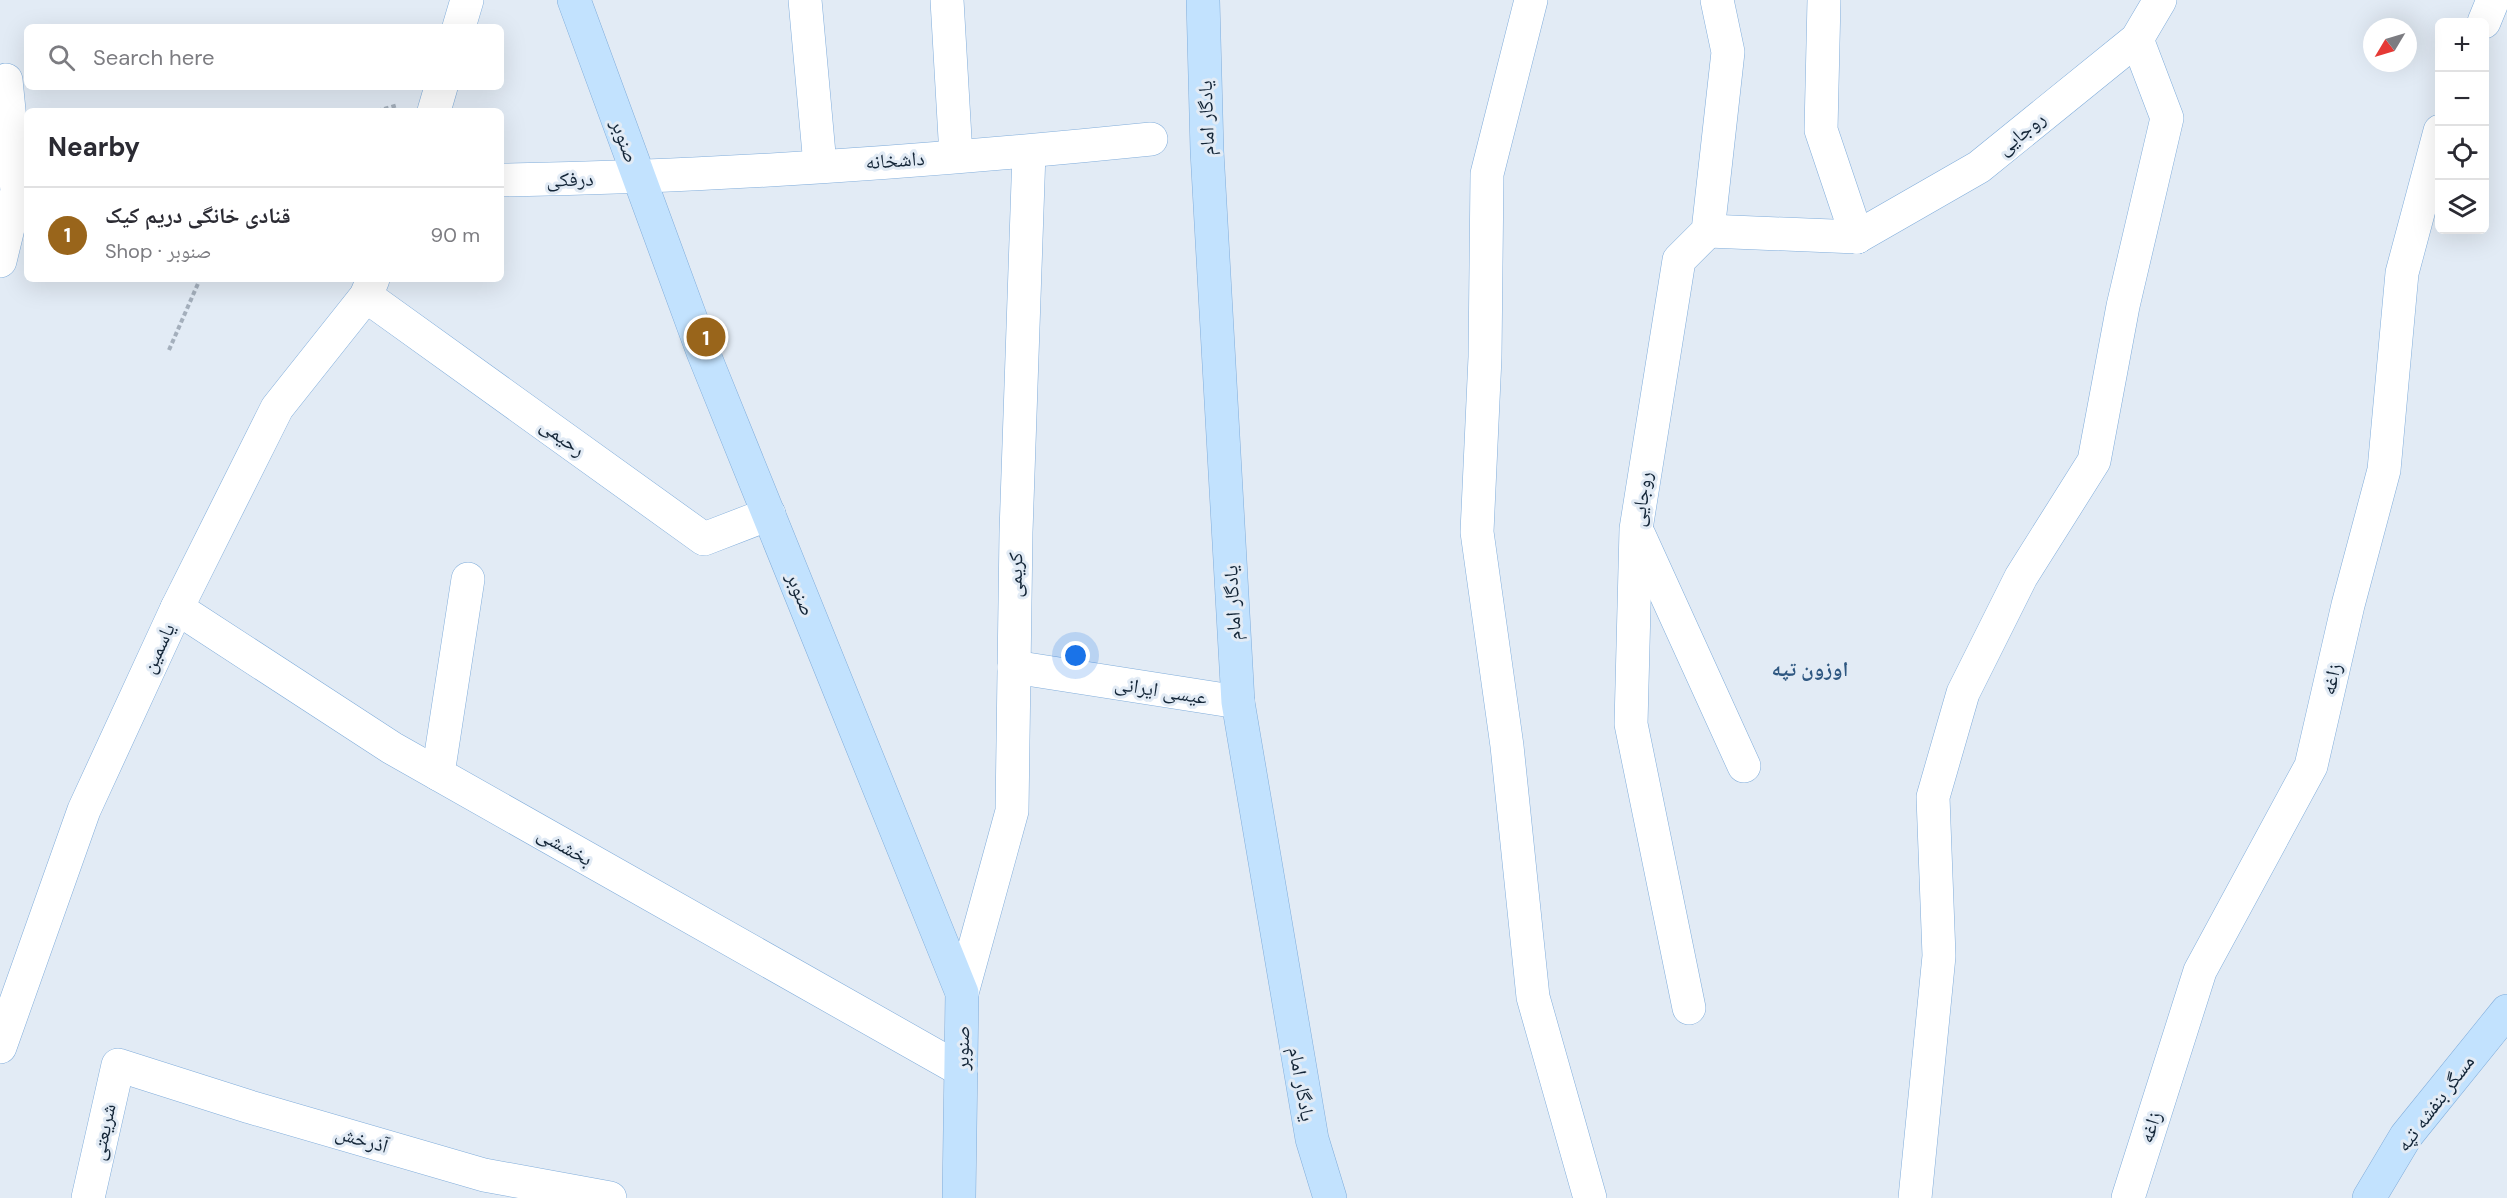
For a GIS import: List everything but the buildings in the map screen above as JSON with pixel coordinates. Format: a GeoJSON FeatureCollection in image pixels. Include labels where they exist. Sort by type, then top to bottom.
{"type":"FeatureCollection","features":[{"type":"Feature","properties":{"kind":"street"},"geometry":{"type":"LineString","coordinates":[[460,24],[467,0]]}},
{"type":"Feature","properties":{"kind":"street","name":"صنوبر"},"geometry":{"type":"LineString","coordinates":[[574,0],[703,352],[962,993],[960,1198]]}},
{"type":"Feature","properties":{"kind":"street"},"geometry":{"type":"LineString","coordinates":[[805,0],[820,165]]}},
{"type":"Feature","properties":{"kind":"street"},"geometry":{"type":"LineString","coordinates":[[947,0],[956,156]]}},
{"type":"Feature","properties":{"kind":"street","name":"یادگار امام"},"geometry":{"type":"LineString","coordinates":[[1203,0],[1207,151],[1238,702],[1312,1139],[1330,1198]]}},
{"type":"Feature","properties":{"kind":"street"},"geometry":{"type":"LineString","coordinates":[[1531,0],[1487,174],[1485,357],[1477,532],[1506,746],[1533,997],[1590,1198]]}},
{"type":"Feature","properties":{"kind":"street"},"geometry":{"type":"LineString","coordinates":[[1717,0],[1728,52],[1708,231],[1857,237],[1821,130],[1824,0]]}},
{"type":"Feature","properties":{"kind":"street","name":"روجایی"},"geometry":{"type":"LineString","coordinates":[[1857,237],[1979,167],[2137,39],[2160,0]]}},
{"type":"Feature","properties":{"kind":"street"},"geometry":{"type":"LineString","coordinates":[[2486,18],[2493,0]]}},
{"type":"Feature","properties":{"kind":"street"},"geometry":{"type":"LineString","coordinates":[[1915,1198],[1939,956],[1933,797],[1963,693],[2022,577],[2094,461],[2123,306],[2167,118],[2137,39]]}},
{"type":"Feature","properties":{"kind":"street"},"geometry":{"type":"LineString","coordinates":[[0,261],[17,191],[11,80]]}},
{"type":"Feature","properties":{"kind":"street"},"geometry":{"type":"LineString","coordinates":[[435,108],[440,90]]}},
{"type":"Feature","properties":{"kind":"street","name":"داشخانه"},"geometry":{"type":"LineString","coordinates":[[639,178],[1029,152],[1151,140]]}},
{"type":"Feature","properties":{"kind":"street","name":"زاغه"},"geometry":{"type":"LineString","coordinates":[[2128,1198],[2200,971],[2311,766],[2348,604],[2384,470],[2402,273],[2435,146]]}},
{"type":"Feature","properties":{"kind":"street","name":"کریمی"},"geometry":{"type":"LineString","coordinates":[[962,993],[1012,811],[1016,532],[1029,152]]}},
{"type":"Feature","properties":{"kind":"street","name":"درفکی"},"geometry":{"type":"LineString","coordinates":[[504,180],[639,178]]}},
{"type":"Feature","properties":{"kind":"street","name":"روجایی"},"geometry":{"type":"LineString","coordinates":[[1689,1008],[1631,724],[1636,529],[1678,260],[1708,231]]}},
{"type":"Feature","properties":{"kind":"street","name":"رحیمی"},"geometry":{"type":"LineString","coordinates":[[369,287],[704,538],[769,514]]}},
{"type":"Feature","properties":{"kind":"street","name":"یاسمین"},"geometry":{"type":"LineString","coordinates":[[0,1047],[84,810],[177,608],[277,408],[369,287]]}},
{"type":"Feature","properties":{"kind":"street"},"geometry":{"type":"LineString","coordinates":[[1636,529],[1744,766]]}},
{"type":"Feature","properties":{"kind":"street"},"geometry":{"type":"LineString","coordinates":[[438,774],[468,579]]}},
{"type":"Feature","properties":{"kind":"street","name":"بخششی"},"geometry":{"type":"LineString","coordinates":[[177,608],[392,748],[962,1070]]}},
{"type":"Feature","properties":{"kind":"street","name":"عیسی ایرانی"},"geometry":{"type":"LineString","coordinates":[[1014,667],[1238,702]]}},
{"type":"Feature","properties":{"kind":"street","name":"مسگر بنفشه تپه"},"geometry":{"type":"LineString","coordinates":[[2369,1198],[2406,1136],[2507,1011]]}},
{"type":"Feature","properties":{"kind":"street","name":"شریعتی"},"geometry":{"type":"LineString","coordinates":[[88,1198],[118,1065]]}},
{"type":"Feature","properties":{"kind":"street","name":"آذرخش"},"geometry":{"type":"LineString","coordinates":[[118,1065],[250,1107],[484,1175],[610,1198]]}},
{"type":"Feature","properties":{"kind":"path"},"geometry":{"type":"LineString","coordinates":[[169,350],[199,282]]}},
{"type":"Feature","properties":{"kind":"place","name":"قنادی خانگی دریم کیک"},"geometry":{"type":"Point","coordinates":[706,337]}},
{"type":"Feature","properties":{"kind":"district","name":"اوزون تپه"},"geometry":{"type":"Point","coordinates":[1810,669]}}]}
